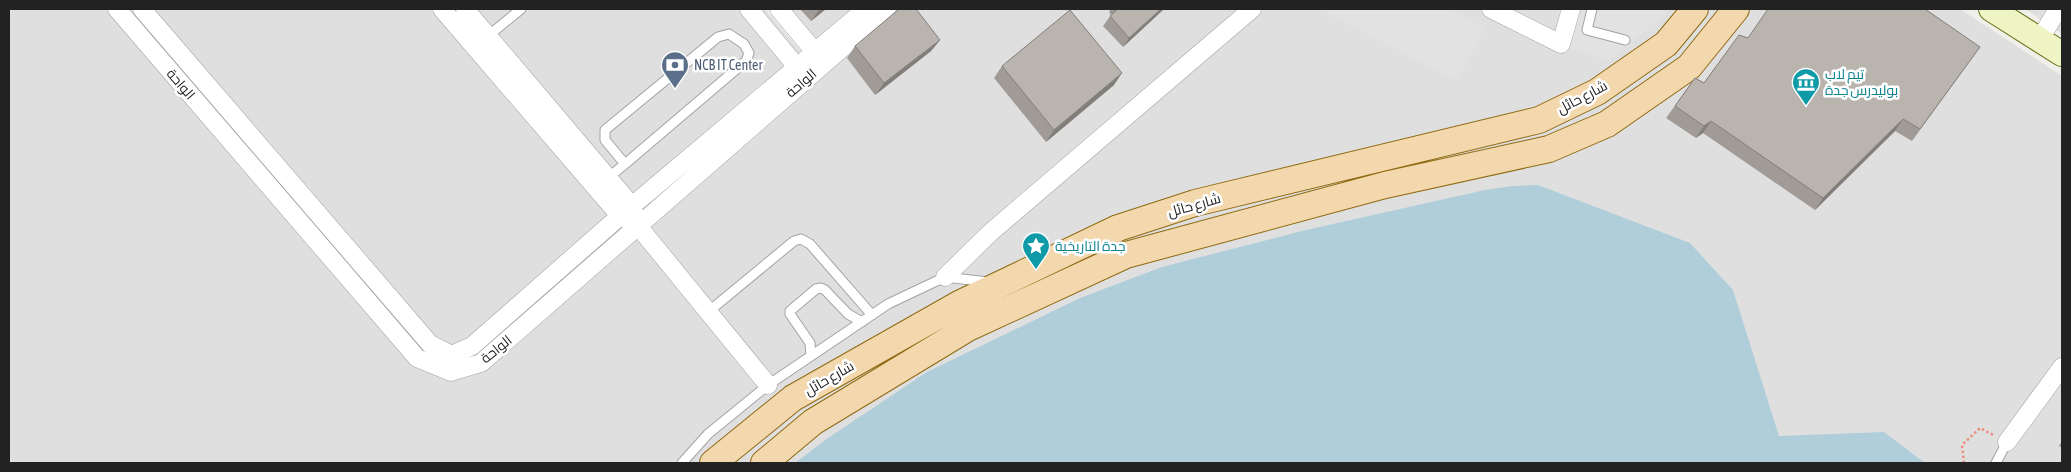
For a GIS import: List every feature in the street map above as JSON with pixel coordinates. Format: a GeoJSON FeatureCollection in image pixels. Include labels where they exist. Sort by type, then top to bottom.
{"type":"FeatureCollection","features":[{"type":"Feature","properties":{"kind":"main road","name":"شارع حائل"},"geometry":{"type":"LineString","coordinates":[[713,463],[793,398],[958,304],[1118,228],[1186,206],[1539,120],[1596,92],[1666,44],[1694,9]]}},
{"type":"Feature","properties":{"kind":"main road","name":"شارع حائل"},"geometry":{"type":"LineString","coordinates":[[764,463],[813,422],[968,328],[1126,255],[1385,185],[1549,149],[1607,124],[1689,67],[1736,9]]}},
{"type":"Feature","properties":{"kind":"main road"},"geometry":{"type":"LineString","coordinates":[[1991,9],[2062,54]]}},
{"type":"Feature","properties":{"kind":"street","name":"الواحة"},"geometry":{"type":"LineString","coordinates":[[117,9],[417,358],[450,372],[481,363],[638,226],[804,70],[815,52],[866,9]]}},
{"type":"Feature","properties":{"kind":"street","name":"الواحة"},"geometry":{"type":"LineString","coordinates":[[142,9],[430,344],[452,355],[472,346],[626,211],[804,70],[887,9]]}},
{"type":"Feature","properties":{"kind":"street"},"geometry":{"type":"LineString","coordinates":[[442,9],[626,211],[768,385]]}},
{"type":"Feature","properties":{"kind":"street"},"geometry":{"type":"LineString","coordinates":[[465,9],[608,178],[626,211]]}},
{"type":"Feature","properties":{"kind":"street"},"geometry":{"type":"LineString","coordinates":[[749,9],[804,70]]}},
{"type":"Feature","properties":{"kind":"street"},"geometry":{"type":"LineString","coordinates":[[779,9],[815,52]]}},
{"type":"Feature","properties":{"kind":"street"},"geometry":{"type":"LineString","coordinates":[[945,277],[992,232],[1252,9]]}},
{"type":"Feature","properties":{"kind":"street"},"geometry":{"type":"LineString","coordinates":[[1491,9],[1561,44],[1571,9]]}},
{"type":"Feature","properties":{"kind":"street"},"geometry":{"type":"LineString","coordinates":[[2040,39],[2058,9]]}},
{"type":"Feature","properties":{"kind":"street"},"geometry":{"type":"LineString","coordinates":[[2007,442],[2062,367]]}},
{"type":"Feature","properties":{"kind":"lane"},"geometry":{"type":"LineString","coordinates":[[488,36],[509,12],[520,9]]}},
{"type":"Feature","properties":{"kind":"lane"},"geometry":{"type":"LineString","coordinates":[[1592,9],[1586,30],[1625,40]]}},
{"type":"Feature","properties":{"kind":"lane"},"geometry":{"type":"LineString","coordinates":[[608,178],[625,164],[746,61],[749,53],[744,44],[729,34],[718,37],[605,130],[605,140],[625,164]]}},
{"type":"Feature","properties":{"kind":"lane"},"geometry":{"type":"LineString","coordinates":[[708,312],[794,241],[801,239],[810,244],[872,315]]}},
{"type":"Feature","properties":{"kind":"lane"},"geometry":{"type":"LineString","coordinates":[[682,463],[708,434],[768,385],[888,304],[945,277],[1001,284]]}},
{"type":"Feature","properties":{"kind":"lane"},"geometry":{"type":"LineString","coordinates":[[811,356],[810,343],[790,314],[790,311],[816,289],[821,288],[825,290],[848,314],[862,322]]}},
{"type":"Feature","properties":{"kind":"lane"},"geometry":{"type":"LineString","coordinates":[[1996,463],[2007,442]]}},
{"type":"Feature","properties":{"kind":"path"},"geometry":{"type":"LineString","coordinates":[[1964,463],[1962,445],[1980,428],[2007,442]]}},
{"type":"Feature","properties":{"kind":"shaded area","name":"جدة التاريخية"},"geometry":{"type":"Polygon","coordinates":[[[9,9],[765,9],[812,65],[879,9],[1960,9],[2062,76],[2062,463],[9,463],[9,9]]]}},
{"type":"Feature","properties":{"kind":"shaded area"},"geometry":{"type":"Polygon","coordinates":[[[788,9],[853,9],[815,41],[788,9]]]}},
{"type":"Feature","properties":{"kind":"shaded area"},"geometry":{"type":"Polygon","coordinates":[[[1319,9],[1449,9],[1485,28],[1457,81],[1319,9]]]}},
{"type":"Feature","properties":{"kind":"shaded area"},"geometry":{"type":"Polygon","coordinates":[[[1580,9],[1670,9],[1609,61],[1568,48],[1580,9]]]}},
{"type":"Feature","properties":{"kind":"shaded area"},"geometry":{"type":"Polygon","coordinates":[[[2025,9],[2062,9],[2062,34],[2025,9]]]}},
{"type":"Feature","properties":{"kind":"water"},"geometry":{"type":"Polygon","coordinates":[[[1538,185],[1690,243],[1733,290],[1779,436],[1884,432],[1925,463],[795,463],[828,438],[927,372],[1080,298],[1162,267],[1306,230],[1485,190],[1538,185]]]}},
{"type":"Feature","properties":{"kind":"building"},"geometry":{"type":"Polygon","coordinates":[[[899,9],[916,9],[940,40],[884,83],[855,46],[899,9]]]}},
{"type":"Feature","properties":{"kind":"building"},"geometry":{"type":"Polygon","coordinates":[[[1118,9],[1161,9],[1129,38],[1110,16],[1118,9]]]}},
{"type":"Feature","properties":{"kind":"building","name":"تيم لاب بوليدرس جدة"},"geometry":{"type":"Polygon","coordinates":[[[1768,9],[1925,9],[1980,47],[1920,129],[1903,119],[1823,198],[1711,121],[1704,126],[1675,106],[1695,78],[1704,83],[1739,35],[1748,38],[1768,9]]]}},
{"type":"Feature","properties":{"kind":"building"},"geometry":{"type":"Polygon","coordinates":[[[1070,10],[1122,73],[1054,130],[1002,66],[1070,10]]]}},
{"type":"Feature","properties":{"kind":"place","name":"NCB IT Center"},"geometry":{"type":"Point","coordinates":[675,89]}},
{"type":"Feature","properties":{"kind":"place","name":"تيم لاب بوليدرس جدة"},"geometry":{"type":"Point","coordinates":[1806,106]}},
{"type":"Feature","properties":{"kind":"place","name":"جدة التاريخية"},"geometry":{"type":"Point","coordinates":[1036,270]}}]}
